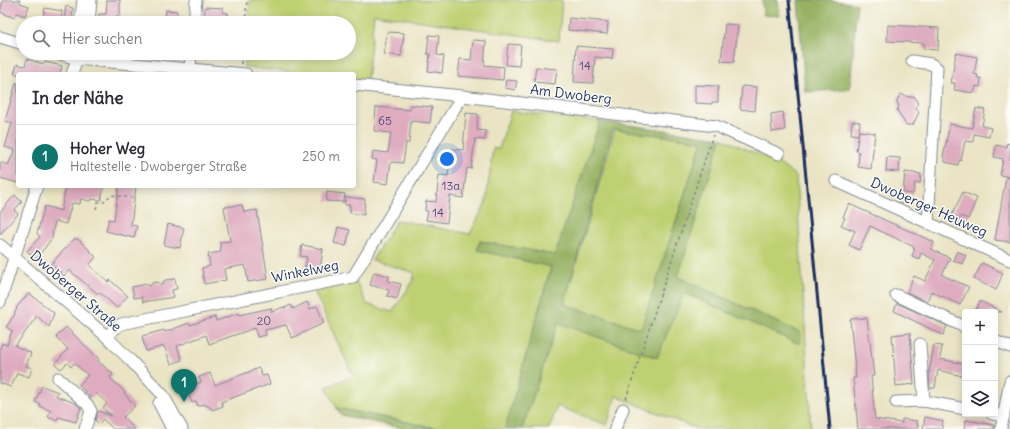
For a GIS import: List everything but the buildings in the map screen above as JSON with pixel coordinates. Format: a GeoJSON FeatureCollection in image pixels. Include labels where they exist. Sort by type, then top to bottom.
{"type":"FeatureCollection","features":[{"type":"Feature","properties":{"kind":"street"},"geometry":{"type":"LineString","coordinates":[[81,16],[83,0]]}},
{"type":"Feature","properties":{"kind":"street"},"geometry":{"type":"LineString","coordinates":[[90,16],[91,0]]}},
{"type":"Feature","properties":{"kind":"street"},"geometry":{"type":"LineString","coordinates":[[195,16],[196,0]]}},
{"type":"Feature","properties":{"kind":"street"},"geometry":{"type":"LineString","coordinates":[[0,37],[16,42]]}},
{"type":"Feature","properties":{"kind":"street"},"geometry":{"type":"LineString","coordinates":[[73,72],[79,60]]}},
{"type":"Feature","properties":{"kind":"street"},"geometry":{"type":"LineString","coordinates":[[108,60],[224,72]]}},
{"type":"Feature","properties":{"kind":"street"},"geometry":{"type":"LineString","coordinates":[[190,69],[191,60]]}},
{"type":"Feature","properties":{"kind":"street"},"geometry":{"type":"LineString","coordinates":[[912,61],[931,64],[938,68],[928,223]]}},
{"type":"Feature","properties":{"kind":"street","name":"Am Dwoberg"},"geometry":{"type":"LineString","coordinates":[[356,85],[462,96],[716,126],[779,154]]}},
{"type":"Feature","properties":{"kind":"street","name":"Winkelweg"},"geometry":{"type":"LineString","coordinates":[[106,336],[121,324],[353,277],[462,96]]}},
{"type":"Feature","properties":{"kind":"street","name":"Dwoberger Heuweg"},"geometry":{"type":"LineString","coordinates":[[836,181],[1010,260]]}},
{"type":"Feature","properties":{"kind":"street"},"geometry":{"type":"LineString","coordinates":[[0,302],[36,188]]}},
{"type":"Feature","properties":{"kind":"street","name":"Dwoberger Straße"},"geometry":{"type":"LineString","coordinates":[[0,245],[106,336],[132,361],[163,395],[182,429]]}},
{"type":"Feature","properties":{"kind":"street"},"geometry":{"type":"LineString","coordinates":[[896,295],[962,326]]}},
{"type":"Feature","properties":{"kind":"street"},"geometry":{"type":"LineString","coordinates":[[998,341],[1010,347]]}},
{"type":"Feature","properties":{"kind":"street"},"geometry":{"type":"LineString","coordinates":[[920,344],[924,401]]}},
{"type":"Feature","properties":{"kind":"street","name":"Dwoberger Straße"},"geometry":{"type":"LineString","coordinates":[[132,361],[156,397],[172,429]]}},
{"type":"Feature","properties":{"kind":"street"},"geometry":{"type":"LineString","coordinates":[[58,378],[87,404],[91,411],[85,429]]}},
{"type":"Feature","properties":{"kind":"street"},"geometry":{"type":"LineString","coordinates":[[1001,429],[1010,381]]}},
{"type":"Feature","properties":{"kind":"street"},"geometry":{"type":"LineString","coordinates":[[896,402],[924,401],[962,408]]}},
{"type":"Feature","properties":{"kind":"street"},"geometry":{"type":"LineString","coordinates":[[615,429],[623,409]]}},
{"type":"Feature","properties":{"kind":"street"},"geometry":{"type":"LineString","coordinates":[[998,415],[1004,416]]}},
{"type":"Feature","properties":{"kind":"path"},"geometry":{"type":"LineString","coordinates":[[246,16],[247,0]]}},
{"type":"Feature","properties":{"kind":"path"},"geometry":{"type":"LineString","coordinates":[[623,409],[716,126]]}},
{"type":"Feature","properties":{"kind":"path"},"geometry":{"type":"LineString","coordinates":[[96,209],[98,202],[103,202],[111,195],[135,198]]}},
{"type":"Feature","properties":{"kind":"green space"},"geometry":{"type":"Polygon","coordinates":[[[250,0],[562,0],[559,41],[374,14],[367,80],[356,79],[356,72],[290,72],[244,67],[245,60],[356,60],[356,16],[249,16],[250,0]]]}},
{"type":"Feature","properties":{"kind":"green space"},"geometry":{"type":"Polygon","coordinates":[[[762,0],[778,0],[780,16],[763,15],[762,0]]]}},
{"type":"Feature","properties":{"kind":"green space"},"geometry":{"type":"Polygon","coordinates":[[[798,0],[827,0],[857,4],[850,89],[805,92],[798,0]]]}},
{"type":"Feature","properties":{"kind":"green space"},"geometry":{"type":"Polygon","coordinates":[[[511,111],[600,121],[555,256],[480,241],[477,249],[551,267],[505,429],[441,429],[337,408],[326,387],[353,376],[314,291],[357,283],[367,304],[392,312],[412,283],[415,273],[372,260],[397,220],[470,234],[486,202],[493,148],[499,149],[511,111]]]}},
{"type":"Feature","properties":{"kind":"green space"},"geometry":{"type":"Polygon","coordinates":[[[600,121],[721,138],[678,277],[801,333],[799,344],[684,293],[657,358],[558,323],[522,429],[505,429],[551,267],[477,250],[480,241],[555,255],[600,121]],[[613,129],[564,304],[641,329],[702,141],[613,129]]]}},
{"type":"Feature","properties":{"kind":"green space"},"geometry":{"type":"Polygon","coordinates":[[[615,129],[702,141],[641,329],[564,305],[615,129]]]}},
{"type":"Feature","properties":{"kind":"green space"},"geometry":{"type":"Polygon","coordinates":[[[721,138],[778,163],[796,176],[811,429],[697,429],[616,396],[607,425],[557,406],[549,429],[522,429],[558,323],[657,357],[683,293],[801,333],[678,277],[721,138]]]}},
{"type":"Feature","properties":{"kind":"green space"},"geometry":{"type":"Polygon","coordinates":[[[337,408],[441,429],[406,429],[341,415],[337,408]]]}},
{"type":"Feature","properties":{"kind":"railway"},"geometry":{"type":"LineString","coordinates":[[789,0],[830,429]]}},
{"type":"Feature","properties":{"kind":"place","name":"Hoher Weg"},"geometry":{"type":"Point","coordinates":[184,402]}}]}
